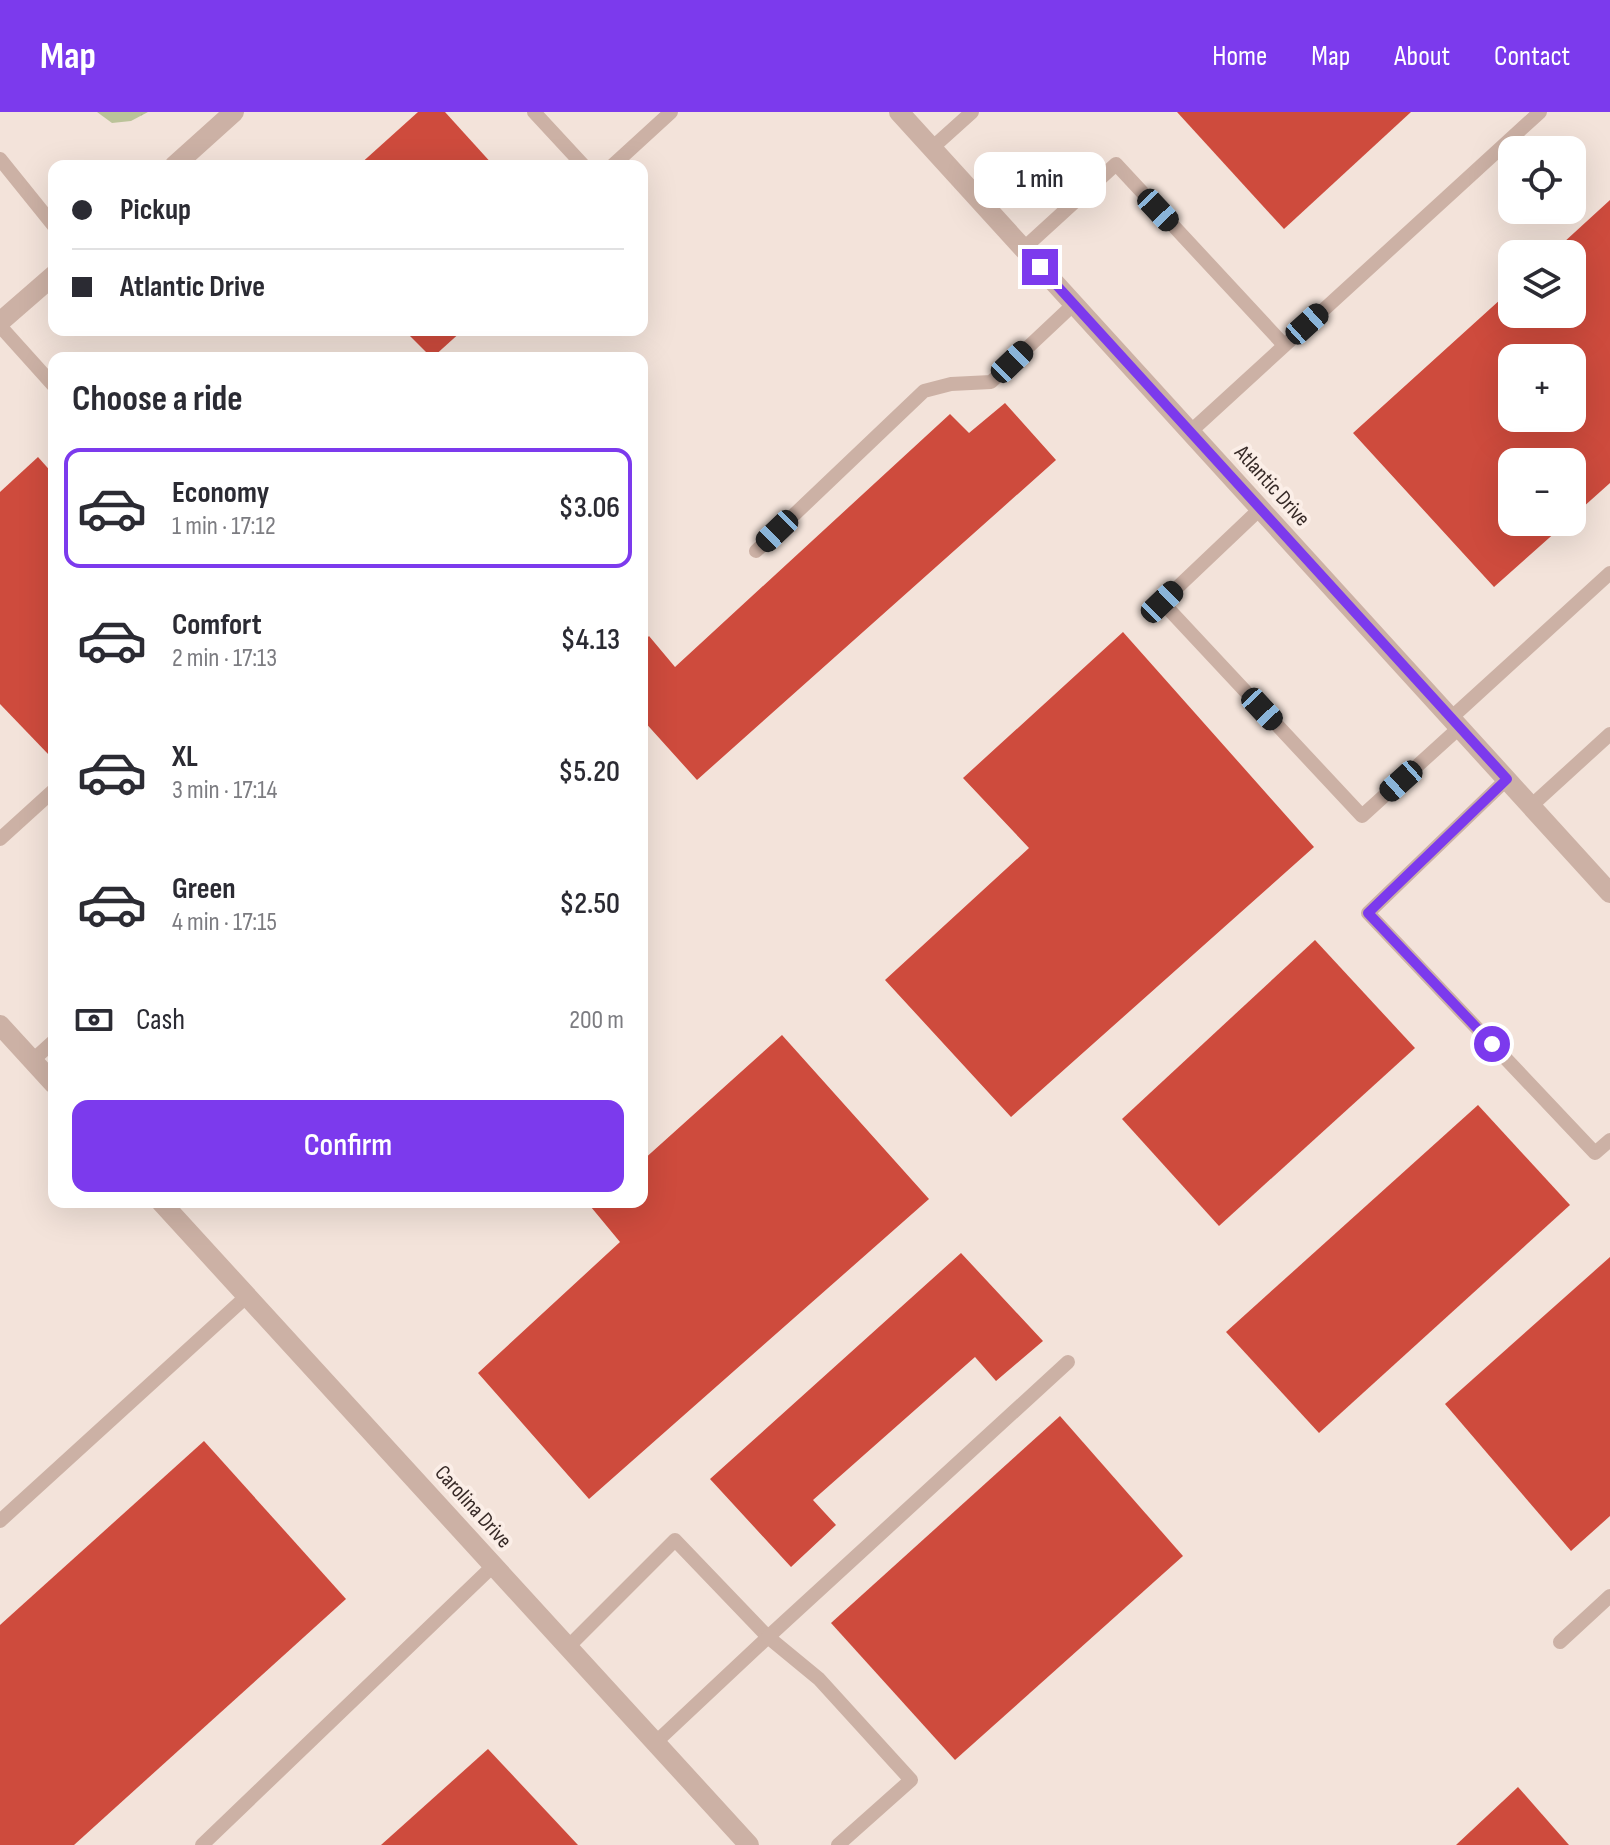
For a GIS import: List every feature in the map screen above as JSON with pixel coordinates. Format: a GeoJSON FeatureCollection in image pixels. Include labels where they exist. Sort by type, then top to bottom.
{"type":"FeatureCollection","features":[{"type":"Feature","properties":{"kind":"street"},"geometry":{"type":"LineString","coordinates":[[181,160],[234,112]]}},
{"type":"Feature","properties":{"kind":"street","name":"Atlantic Drive"},"geometry":{"type":"LineString","coordinates":[[899,112],[1610,893]]}},
{"type":"Feature","properties":{"kind":"street"},"geometry":{"type":"LineString","coordinates":[[0,324],[48,280]]}},
{"type":"Feature","properties":{"kind":"street"},"geometry":{"type":"LineString","coordinates":[[0,1025],[48,1077]]}},
{"type":"Feature","properties":{"kind":"street","name":"Carolina Drive"},"geometry":{"type":"LineString","coordinates":[[166,1208],[749,1845]]}},
{"type":"Feature","properties":{"kind":"lane"},"geometry":{"type":"LineString","coordinates":[[534,112],[578,160]]}},
{"type":"Feature","properties":{"kind":"lane"},"geometry":{"type":"LineString","coordinates":[[619,160],[671,112]]}},
{"type":"Feature","properties":{"kind":"lane"},"geometry":{"type":"LineString","coordinates":[[932,148],[972,112]]}},
{"type":"Feature","properties":{"kind":"lane"},"geometry":{"type":"LineString","coordinates":[[1190,432],[1540,112]]}},
{"type":"Feature","properties":{"kind":"lane"},"geometry":{"type":"LineString","coordinates":[[0,159],[48,219]]}},
{"type":"Feature","properties":{"kind":"lane"},"geometry":{"type":"LineString","coordinates":[[1023,249],[1116,164],[1284,345]]}},
{"type":"Feature","properties":{"kind":"lane"},"geometry":{"type":"LineString","coordinates":[[756,551],[924,391],[951,384],[991,382],[1074,304]]}},
{"type":"Feature","properties":{"kind":"lane"},"geometry":{"type":"LineString","coordinates":[[0,324],[48,379]]}},
{"type":"Feature","properties":{"kind":"lane"},"geometry":{"type":"LineString","coordinates":[[1260,509],[1162,602],[1362,816],[1610,573]]}},
{"type":"Feature","properties":{"kind":"lane"},"geometry":{"type":"LineString","coordinates":[[1531,806],[1610,734]]}},
{"type":"Feature","properties":{"kind":"lane"},"geometry":{"type":"LineString","coordinates":[[1507,779],[1368,913],[1595,1153],[1610,1140]]}},
{"type":"Feature","properties":{"kind":"lane"},"geometry":{"type":"LineString","coordinates":[[0,839],[48,795]]}},
{"type":"Feature","properties":{"kind":"lane"},"geometry":{"type":"LineString","coordinates":[[33,1060],[48,1046]]}},
{"type":"Feature","properties":{"kind":"lane"},"geometry":{"type":"LineString","coordinates":[[0,1521],[247,1296]]}},
{"type":"Feature","properties":{"kind":"lane"},"geometry":{"type":"LineString","coordinates":[[655,1743],[1068,1362]]}},
{"type":"Feature","properties":{"kind":"lane"},"geometry":{"type":"LineString","coordinates":[[568,1647],[675,1540],[768,1637],[819,1679],[911,1780],[838,1845]]}},
{"type":"Feature","properties":{"kind":"lane"},"geometry":{"type":"LineString","coordinates":[[202,1845],[494,1565]]}},
{"type":"Feature","properties":{"kind":"lane"},"geometry":{"type":"LineString","coordinates":[[1560,1642],[1610,1596]]}},
{"type":"Feature","properties":{"kind":"green space"},"geometry":{"type":"Polygon","coordinates":[[[97,112],[148,112],[131,121],[112,123],[97,112]]]}},
{"type":"Feature","properties":{"kind":"building"},"geometry":{"type":"Polygon","coordinates":[[[418,112],[445,112],[489,160],[365,160],[418,112]]]}},
{"type":"Feature","properties":{"kind":"building"},"geometry":{"type":"Polygon","coordinates":[[[1177,112],[1411,112],[1284,229],[1177,112]]]}},
{"type":"Feature","properties":{"kind":"building"},"geometry":{"type":"Polygon","coordinates":[[[1610,200],[1610,483],[1586,504],[1586,448],[1498,448],[1498,536],[1551,536],[1494,587],[1353,433],[1498,302],[1498,328],[1586,328],[1586,240],[1566,240],[1610,200]]]}},
{"type":"Feature","properties":{"kind":"building"},"geometry":{"type":"Polygon","coordinates":[[[410,336],[456,336],[439,352],[426,352],[410,336]]]}},
{"type":"Feature","properties":{"kind":"building"},"geometry":{"type":"Polygon","coordinates":[[[1005,403],[1056,460],[697,780],[648,726],[648,637],[675,667],[950,414],[969,433],[1005,403]]]}},
{"type":"Feature","properties":{"kind":"building"},"geometry":{"type":"Polygon","coordinates":[[[38,457],[48,468],[48,754],[0,704],[0,492],[38,457]]]}},
{"type":"Feature","properties":{"kind":"building"},"geometry":{"type":"Polygon","coordinates":[[[1123,632],[1314,847],[1011,1117],[885,980],[1029,848],[963,778],[1123,632]]]}},
{"type":"Feature","properties":{"kind":"building"},"geometry":{"type":"Polygon","coordinates":[[[1315,940],[1415,1048],[1219,1226],[1122,1119],[1315,940]]]}},
{"type":"Feature","properties":{"kind":"building"},"geometry":{"type":"Polygon","coordinates":[[[782,1035],[929,1199],[589,1499],[478,1373],[620,1242],[592,1208],[648,1208],[648,1156],[782,1035]]]}},
{"type":"Feature","properties":{"kind":"building"},"geometry":{"type":"Polygon","coordinates":[[[1478,1105],[1570,1205],[1319,1433],[1226,1332],[1478,1105]]]}},
{"type":"Feature","properties":{"kind":"building"},"geometry":{"type":"Polygon","coordinates":[[[961,1253],[1043,1341],[996,1381],[975,1357],[813,1500],[836,1525],[791,1567],[710,1479],[961,1253]]]}},
{"type":"Feature","properties":{"kind":"building"},"geometry":{"type":"Polygon","coordinates":[[[1610,1257],[1610,1516],[1571,1551],[1445,1404],[1610,1257]]]}},
{"type":"Feature","properties":{"kind":"building"},"geometry":{"type":"Polygon","coordinates":[[[1060,1416],[1183,1556],[955,1760],[831,1623],[1060,1416]]]}},
{"type":"Feature","properties":{"kind":"building"},"geometry":{"type":"Polygon","coordinates":[[[204,1441],[346,1599],[74,1845],[0,1845],[0,1625],[204,1441]]]}},
{"type":"Feature","properties":{"kind":"building"},"geometry":{"type":"Polygon","coordinates":[[[488,1749],[578,1845],[381,1845],[488,1749]]]}},
{"type":"Feature","properties":{"kind":"building"},"geometry":{"type":"Polygon","coordinates":[[[1518,1787],[1569,1845],[1456,1845],[1518,1787]]]}},
{"type":"Feature","properties":{"kind":"route"},"geometry":{"type":"LineString","coordinates":[[1040,267],[1507,779],[1368,913],[1492,1044]]}}]}
